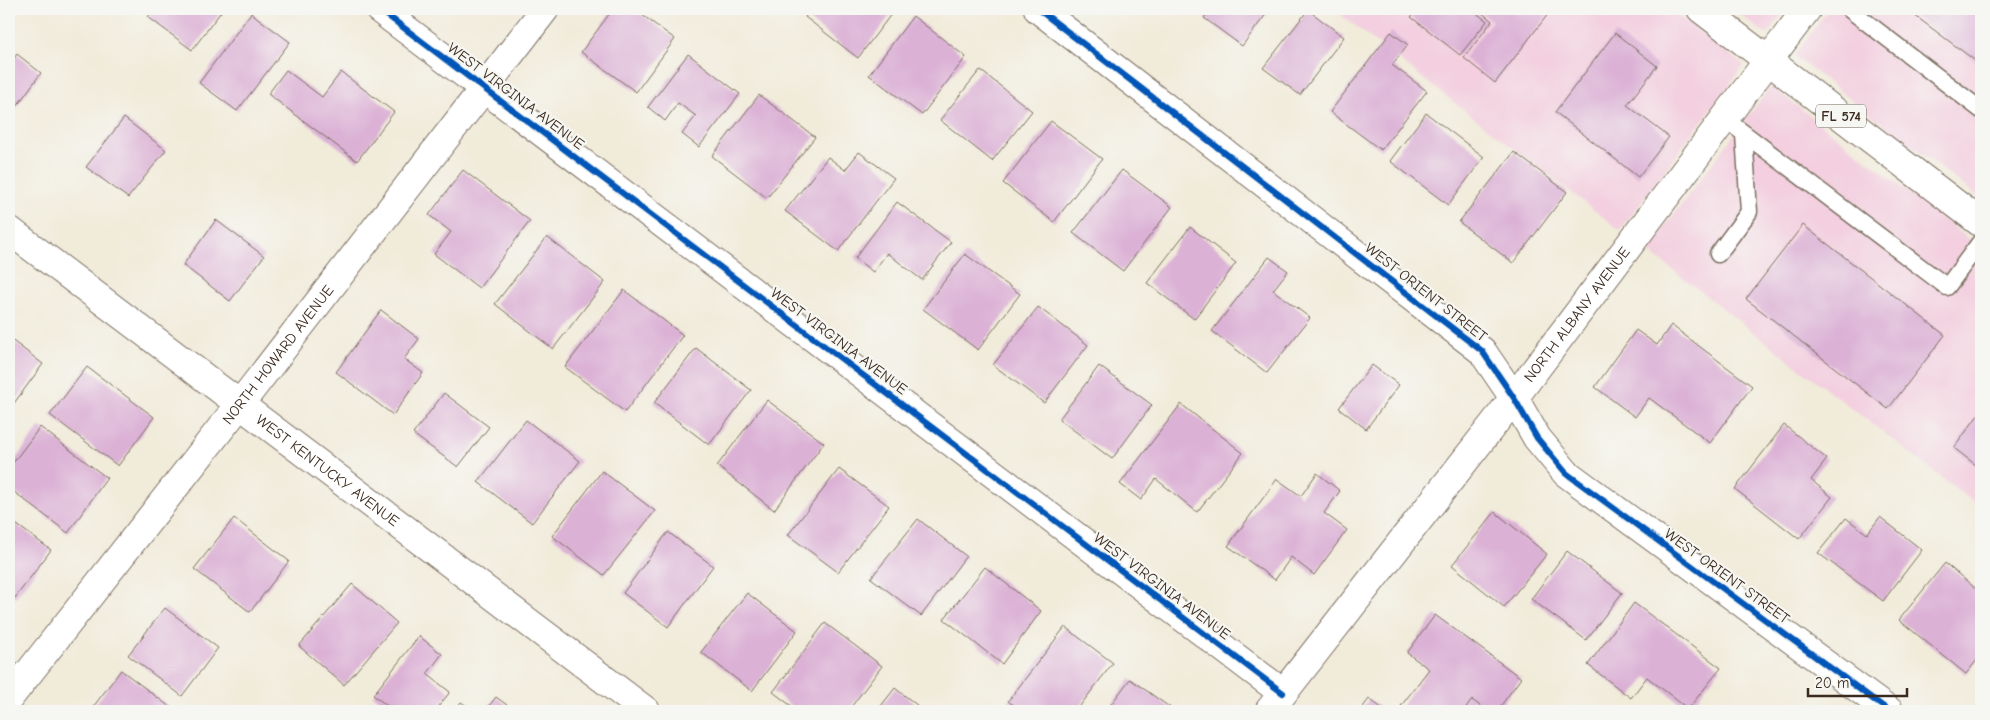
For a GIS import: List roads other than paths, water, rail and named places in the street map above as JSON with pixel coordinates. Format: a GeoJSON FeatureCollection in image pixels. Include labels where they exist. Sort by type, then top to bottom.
{"type":"FeatureCollection","features":[{"type":"Feature","properties":{"kind":"street","name":"WEST VIRGINIA AVENUE"},"geometry":{"type":"LineString","coordinates":[[380,9],[1276,702]]}},
{"type":"Feature","properties":{"kind":"street","name":"NORTH HOWARD AVENUE"},"geometry":{"type":"LineString","coordinates":[[9,698],[546,9]]}},
{"type":"Feature","properties":{"kind":"street","name":"WEST ORIENT STREET"},"geometry":{"type":"LineString","coordinates":[[1038,9],[1482,351],[1514,398],[1537,438],[1566,472],[1889,711]]}},
{"type":"Feature","properties":{"kind":"street","name":"FL 574"},"geometry":{"type":"LineString","coordinates":[[1701,9],[1981,223]]}},
{"type":"Feature","properties":{"kind":"street","name":"NORTH ALBANY AVENUE"},"geometry":{"type":"LineString","coordinates":[[1276,702],[1514,398],[1734,127],[1769,61],[1807,9]]}},
{"type":"Feature","properties":{"kind":"street","name":"WEST KENTUCKY AVENUE"},"geometry":{"type":"LineString","coordinates":[[9,230],[646,711]]}},
{"type":"Feature","properties":{"kind":"lane"},"geometry":{"type":"LineString","coordinates":[[1849,9],[1981,110]]}},
{"type":"Feature","properties":{"kind":"lane"},"geometry":{"type":"LineString","coordinates":[[1734,127],[1948,287],[1981,241]]}},
{"type":"Feature","properties":{"kind":"lane"},"geometry":{"type":"LineString","coordinates":[[1718,254],[1749,212],[1734,127]]}}]}
